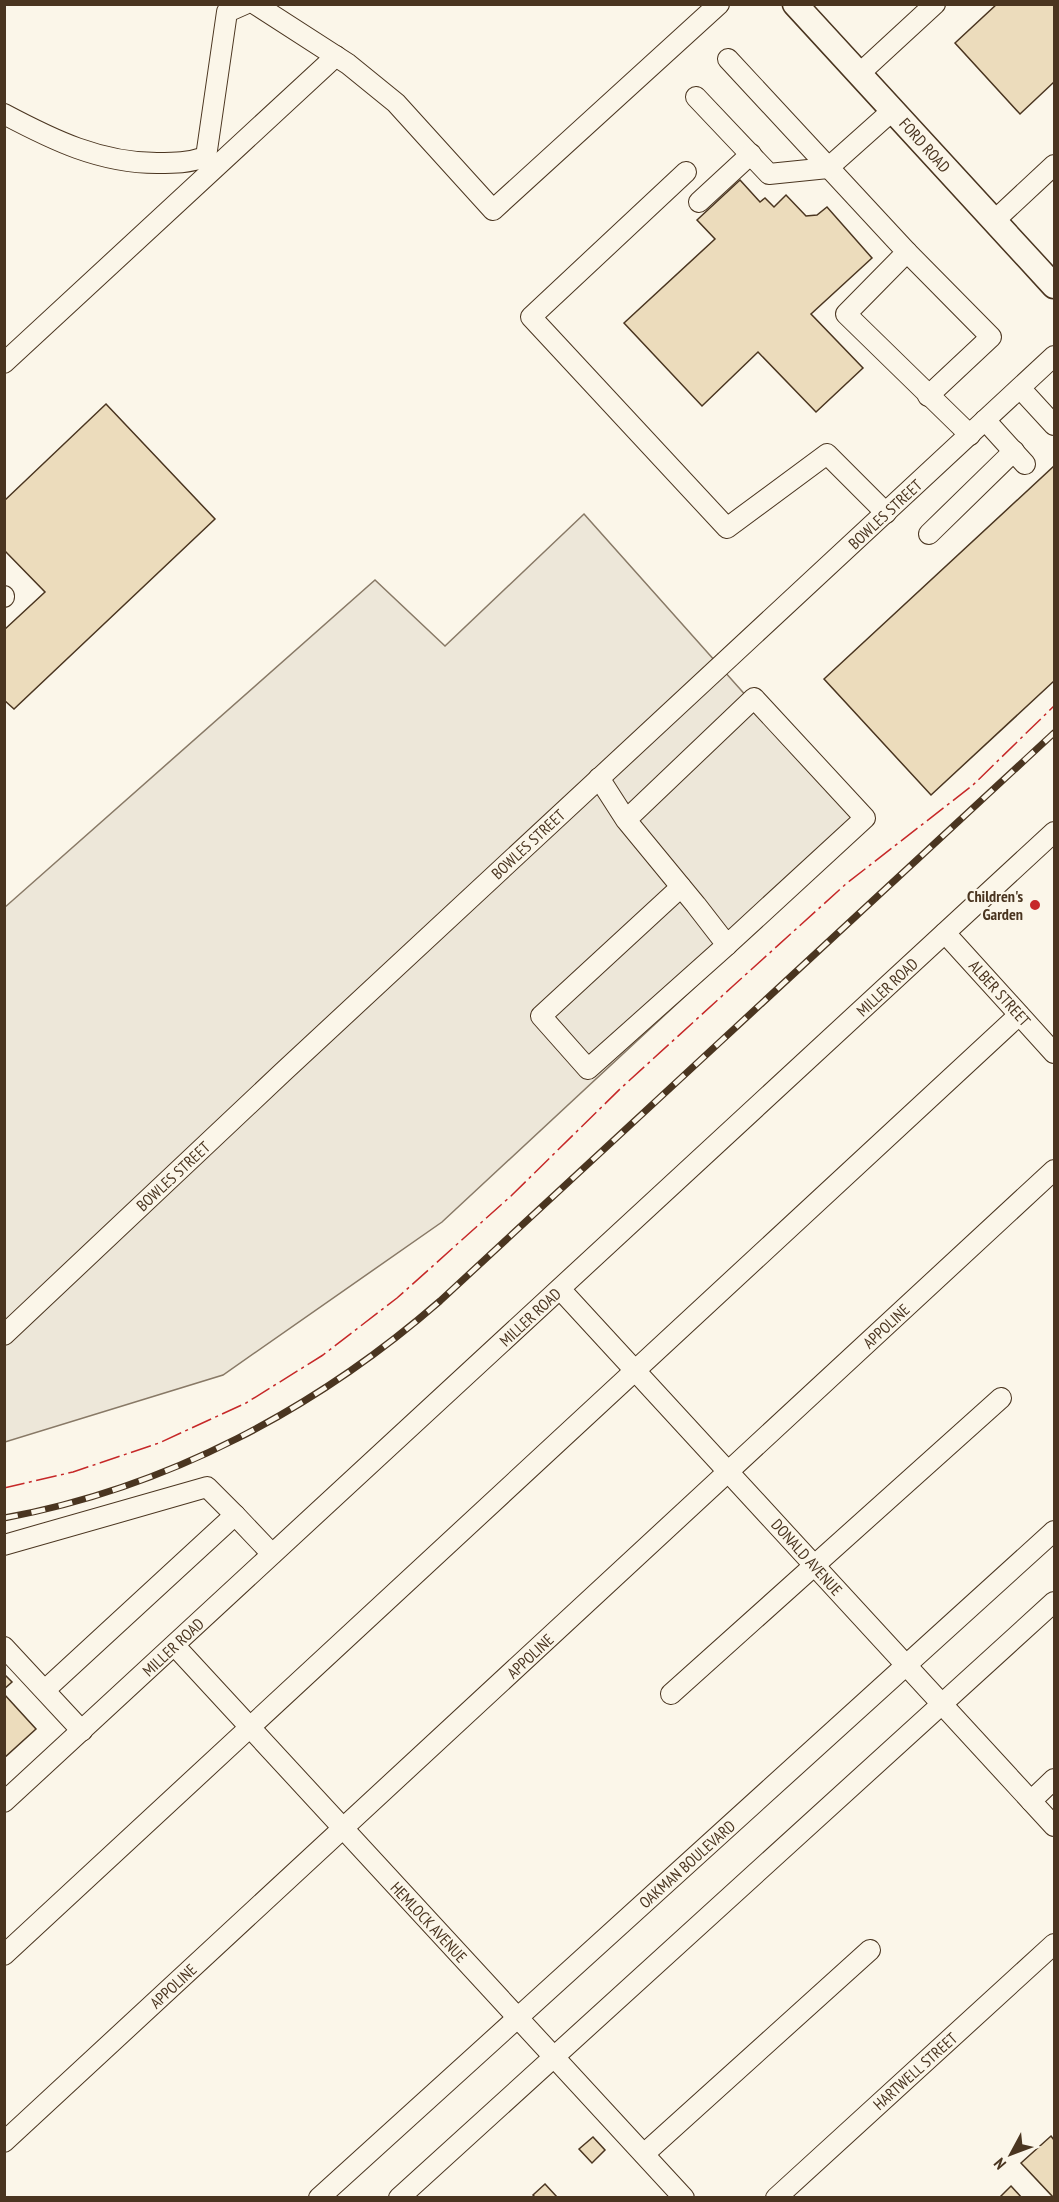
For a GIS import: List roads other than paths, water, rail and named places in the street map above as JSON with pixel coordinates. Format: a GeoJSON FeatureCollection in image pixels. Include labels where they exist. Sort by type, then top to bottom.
{"type":"FeatureCollection","features":[{"type":"Feature","properties":{"kind":"main road","name":"FORD ROAD"},"geometry":{"type":"LineString","coordinates":[[795,4],[1054,286]]}},
{"type":"Feature","properties":{"kind":"street"},"geometry":{"type":"LineString","coordinates":[[213,160],[225,8],[245,4]]}},
{"type":"Feature","properties":{"kind":"street"},"geometry":{"type":"LineString","coordinates":[[255,4],[370,80],[396,103],[493,210],[719,4]]}},
{"type":"Feature","properties":{"kind":"street"},"geometry":{"type":"LineString","coordinates":[[859,74],[935,4]]}},
{"type":"Feature","properties":{"kind":"street"},"geometry":{"type":"LineString","coordinates":[[4,363],[213,160],[336,56]]}},
{"type":"Feature","properties":{"kind":"street"},"geometry":{"type":"LineString","coordinates":[[728,59],[907,252],[991,337],[928,396]]}},
{"type":"Feature","properties":{"kind":"street"},"geometry":{"type":"LineString","coordinates":[[696,97],[769,174],[828,168],[893,110]]}},
{"type":"Feature","properties":{"kind":"street"},"geometry":{"type":"LineString","coordinates":[[4,114],[52,140],[100,156],[137,163],[189,163],[213,160]]}},
{"type":"Feature","properties":{"kind":"street"},"geometry":{"type":"LineString","coordinates":[[699,202],[751,154]]}},
{"type":"Feature","properties":{"kind":"street"},"geometry":{"type":"LineString","coordinates":[[994,221],[1054,165]]}},
{"type":"Feature","properties":{"kind":"street"},"geometry":{"type":"LineString","coordinates":[[686,172],[531,317],[727,528],[826,454],[886,513]]}},
{"type":"Feature","properties":{"kind":"street"},"geometry":{"type":"LineString","coordinates":[[907,252],[846,314],[970,435]]}},
{"type":"Feature","properties":{"kind":"street","name":"BOWLES STREET"},"geometry":{"type":"LineString","coordinates":[[4,1335],[1054,356]]}},
{"type":"Feature","properties":{"kind":"street"},"geometry":{"type":"LineString","coordinates":[[1020,388],[1054,425]]}},
{"type":"Feature","properties":{"kind":"street"},"geometry":{"type":"LineString","coordinates":[[929,534],[1019,458],[985,420]]}},
{"type":"Feature","properties":{"kind":"street"},"geometry":{"type":"LineString","coordinates":[[626,820],[754,698],[866,818],[588,1069],[541,1016],[681,887]]}},
{"type":"Feature","properties":{"kind":"street"},"geometry":{"type":"LineString","coordinates":[[599,778],[626,820],[727,945]]}},
{"type":"Feature","properties":{"kind":"street","name":"MILLER ROAD"},"geometry":{"type":"LineString","coordinates":[[4,1802],[1054,833]]}},
{"type":"Feature","properties":{"kind":"street","name":"ALBER STREET"},"geometry":{"type":"LineString","coordinates":[[945,933],[1054,1053]]}},
{"type":"Feature","properties":{"kind":"street"},"geometry":{"type":"LineString","coordinates":[[4,1955],[1019,1015]]}},
{"type":"Feature","properties":{"kind":"street","name":"APPOLINE"},"geometry":{"type":"LineString","coordinates":[[4,2142],[1054,1170]]}},
{"type":"Feature","properties":{"kind":"street","name":"DONALD AVENUE"},"geometry":{"type":"LineString","coordinates":[[560,1289],[1054,1826]]}},
{"type":"Feature","properties":{"kind":"street"},"geometry":{"type":"LineString","coordinates":[[671,1694],[1001,1398]]}},
{"type":"Feature","properties":{"kind":"street"},"geometry":{"type":"LineString","coordinates":[[4,1545],[207,1486],[272,1554]]}},
{"type":"Feature","properties":{"kind":"street"},"geometry":{"type":"LineString","coordinates":[[45,1690],[235,1515]]}},
{"type":"Feature","properties":{"kind":"street","name":"OAKMAN BOULEVARD"},"geometry":{"type":"LineString","coordinates":[[319,2198],[1054,1531]]}},
{"type":"Feature","properties":{"kind":"street"},"geometry":{"type":"LineString","coordinates":[[399,2198],[1054,1602]]}},
{"type":"Feature","properties":{"kind":"street","name":"HEMLOCK AVENUE"},"geometry":{"type":"LineString","coordinates":[[175,1646],[684,2198]]}},
{"type":"Feature","properties":{"kind":"street"},"geometry":{"type":"LineString","coordinates":[[4,1647],[82,1731]]}},
{"type":"Feature","properties":{"kind":"street"},"geometry":{"type":"LineString","coordinates":[[1031,1801],[1054,1779]]}},
{"type":"Feature","properties":{"kind":"street","name":"HARTWELL STREET"},"geometry":{"type":"LineString","coordinates":[[776,2198],[1054,1944]]}},
{"type":"Feature","properties":{"kind":"street"},"geometry":{"type":"LineString","coordinates":[[644,2154],[870,1950]]}},
{"type":"Feature","properties":{"kind":"railway"},"geometry":{"type":"LineString","coordinates":[[4,1518],[123,1487],[181,1465],[237,1439],[291,1409],[392,1340],[440,1301],[1054,733]]}},
{"type":"Feature","properties":{"kind":"place","name":"Children's Garden"},"geometry":{"type":"Point","coordinates":[1035,905]}}]}
